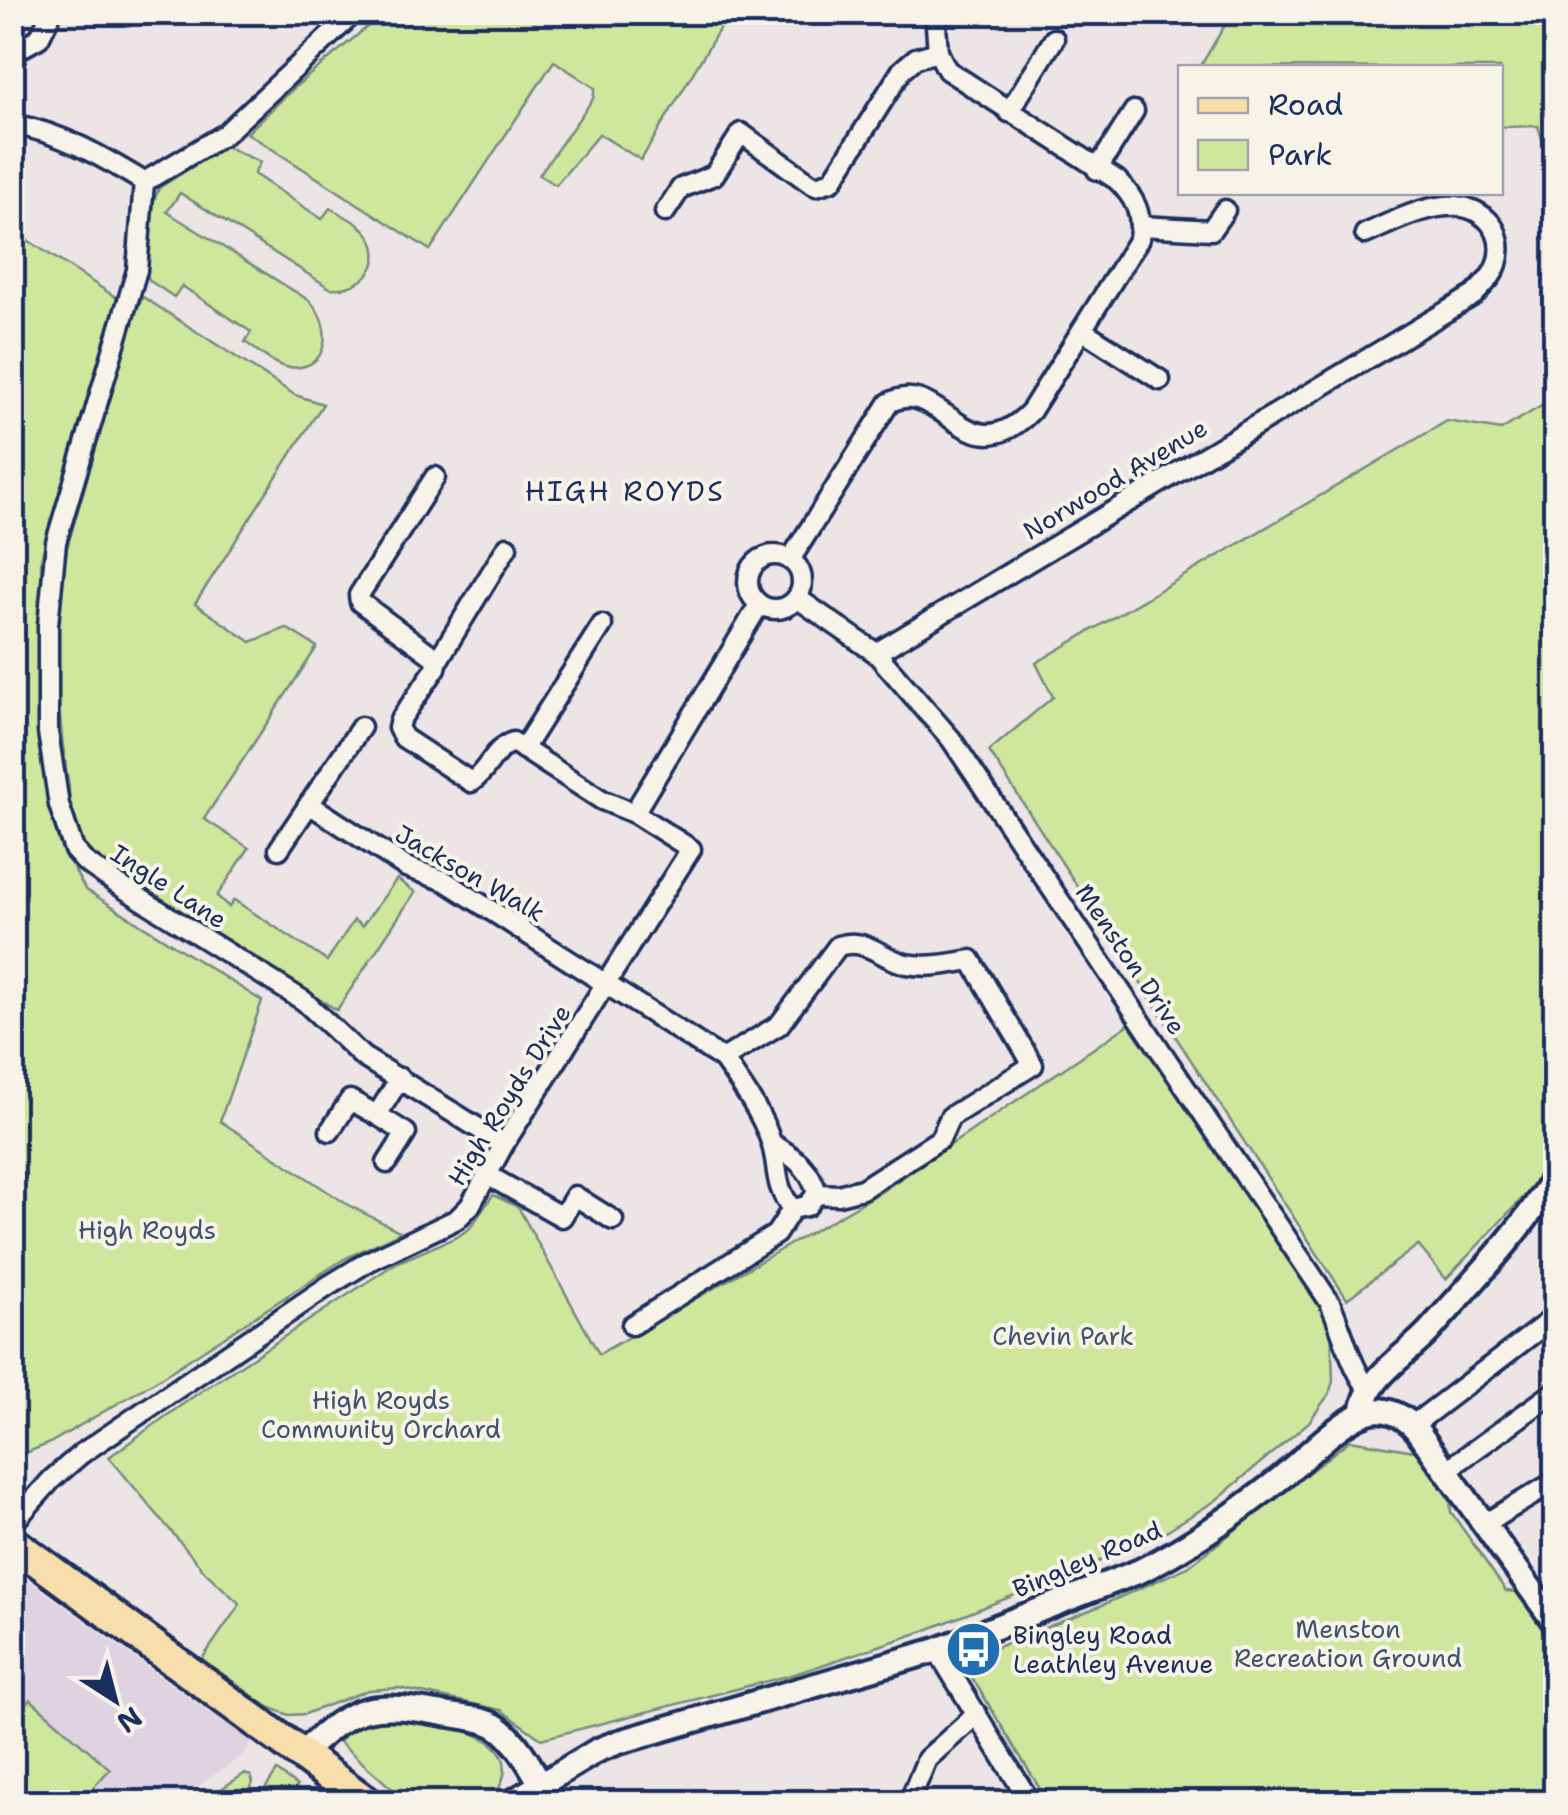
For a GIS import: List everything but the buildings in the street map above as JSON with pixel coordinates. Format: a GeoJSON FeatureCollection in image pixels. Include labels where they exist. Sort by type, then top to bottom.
{"type":"FeatureCollection","features":[{"type":"Feature","properties":{"kind":"main road"},"geometry":{"type":"LineString","coordinates":[[12,1542],[366,1802]]}},
{"type":"Feature","properties":{"kind":"street"},"geometry":{"type":"LineString","coordinates":[[12,53],[39,38],[52,12]]}},
{"type":"Feature","properties":{"kind":"street"},"geometry":{"type":"LineString","coordinates":[[12,124],[46,130],[94,152],[144,182],[224,134],[355,12]]}},
{"type":"Feature","properties":{"kind":"street"},"geometry":{"type":"LineString","coordinates":[[790,560],[889,403],[914,396],[972,433],[1004,432],[1031,411],[1139,239],[1138,209],[1118,180],[947,70],[938,52],[935,12]]}},
{"type":"Feature","properties":{"kind":"street"},"geometry":{"type":"LineString","coordinates":[[1009,112],[1054,39]]}},
{"type":"Feature","properties":{"kind":"street"},"geometry":{"type":"LineString","coordinates":[[665,212],[681,188],[714,175],[741,132],[810,183],[816,186],[832,181],[902,70],[916,58],[938,52]]}},
{"type":"Feature","properties":{"kind":"street"},"geometry":{"type":"LineString","coordinates":[[1097,170],[1134,111]]}},
{"type":"Feature","properties":{"kind":"street","name":"Ingle Lane"},"geometry":{"type":"LineString","coordinates":[[144,182],[137,270],[56,542],[48,624],[48,732],[59,806],[74,850],[84,861],[304,1001],[363,1057],[504,1144]]}},
{"type":"Feature","properties":{"kind":"street","name":"Norwood Avenue"},"geometry":{"type":"LineString","coordinates":[[876,653],[1474,295],[1490,279],[1500,245],[1494,226],[1481,212],[1464,206],[1442,206],[1365,234]]}},
{"type":"Feature","properties":{"kind":"street"},"geometry":{"type":"LineString","coordinates":[[1141,226],[1211,230],[1225,210]]}},
{"type":"Feature","properties":{"kind":"street"},"geometry":{"type":"LineString","coordinates":[[1082,330],[1160,380]]}},
{"type":"Feature","properties":{"kind":"street"},"geometry":{"type":"LineString","coordinates":[[435,477],[358,595],[360,602],[438,660]]}},
{"type":"Feature","properties":{"kind":"street"},"geometry":{"type":"LineString","coordinates":[[507,548],[398,728],[404,738],[472,782],[482,776],[502,745],[513,742],[602,800],[634,813],[759,605]]}},
{"type":"Feature","properties":{"kind":"street"},"geometry":{"type":"LineString","coordinates":[[770,556],[790,560],[800,573],[801,590],[797,598],[779,609],[759,605],[747,584],[754,564],[770,556]]}},
{"type":"Feature","properties":{"kind":"street","name":"Menston Drive"},"geometry":{"type":"LineString","coordinates":[[797,598],[876,653],[951,739],[1329,1301],[1357,1375],[1370,1389]]}},
{"type":"Feature","properties":{"kind":"street"},"geometry":{"type":"LineString","coordinates":[[524,749],[602,626]]}},
{"type":"Feature","properties":{"kind":"street"},"geometry":{"type":"LineString","coordinates":[[279,849],[361,726]]}},
{"type":"Feature","properties":{"kind":"street","name":"Jackson Walk"},"geometry":{"type":"LineString","coordinates":[[309,804],[406,867],[445,882],[723,1060]]}},
{"type":"Feature","properties":{"kind":"street","name":"High Royds Drive"},"geometry":{"type":"LineString","coordinates":[[12,1524],[52,1479],[81,1454],[328,1286],[457,1219],[470,1206],[504,1144],[692,848],[634,813]]}},
{"type":"Feature","properties":{"kind":"street"},"geometry":{"type":"LineString","coordinates":[[792,1209],[774,1173],[771,1143],[723,1060],[780,1025],[838,946],[861,944],[901,963],[923,966],[971,960],[1032,1065],[950,1117],[940,1139],[862,1190],[817,1194]]}},
{"type":"Feature","properties":{"kind":"street"},"geometry":{"type":"LineString","coordinates":[[377,1115],[400,1078]]}},
{"type":"Feature","properties":{"kind":"street"},"geometry":{"type":"LineString","coordinates":[[330,1131],[350,1100],[377,1115],[406,1133],[387,1163]]}},
{"type":"Feature","properties":{"kind":"street"},"geometry":{"type":"LineString","coordinates":[[771,1143],[803,1165],[814,1178],[817,1194]]}},
{"type":"Feature","properties":{"kind":"street"},"geometry":{"type":"LineString","coordinates":[[1556,1173],[1544,1194],[1436,1323],[1370,1389],[1362,1414],[1384,1410],[1413,1425],[1556,1624]]}},
{"type":"Feature","properties":{"kind":"street"},"geometry":{"type":"LineString","coordinates":[[489,1176],[562,1217],[575,1196],[613,1220]]}},
{"type":"Feature","properties":{"kind":"street"},"geometry":{"type":"LineString","coordinates":[[632,1325],[776,1234],[792,1209],[807,1206],[817,1194]]}},
{"type":"Feature","properties":{"kind":"street"},"geometry":{"type":"LineString","coordinates":[[1413,1425],[1556,1316]]}},
{"type":"Feature","properties":{"kind":"street"},"geometry":{"type":"LineString","coordinates":[[1446,1470],[1556,1391]]}},
{"type":"Feature","properties":{"kind":"street","name":"Bingley Road"},"geometry":{"type":"LineString","coordinates":[[512,1802],[540,1782],[619,1742],[936,1650],[1162,1560],[1252,1501],[1362,1414]]}},
{"type":"Feature","properties":{"kind":"street"},"geometry":{"type":"LineString","coordinates":[[1484,1524],[1556,1481]]}},
{"type":"Feature","properties":{"kind":"street"},"geometry":{"type":"LineString","coordinates":[[936,1650],[1030,1802]]}},
{"type":"Feature","properties":{"kind":"street"},"geometry":{"type":"LineString","coordinates":[[303,1753],[327,1730],[355,1712],[395,1706],[496,1726],[518,1748],[540,1782]]}},
{"type":"Feature","properties":{"kind":"street"},"geometry":{"type":"LineString","coordinates":[[909,1802],[927,1759],[977,1714]]}},
{"type":"Feature","properties":{"kind":"shaded area"},"geometry":{"type":"Polygon","coordinates":[[[12,1568],[211,1714],[217,1714],[245,1734],[251,1744],[245,1754],[174,1802],[13,1802],[12,1568]]]}},
{"type":"Feature","properties":{"kind":"green space"},"geometry":{"type":"Polygon","coordinates":[[[385,12],[729,13],[641,160],[599,134],[556,185],[539,175],[593,99],[595,88],[554,61],[430,250],[247,133],[385,12]]]}},
{"type":"Feature","properties":{"kind":"green space"},"geometry":{"type":"Polygon","coordinates":[[[1217,13],[1555,13],[1555,171],[1552,172],[1538,126],[1503,127],[1503,65],[1201,65],[1228,20],[1217,13]]]}},
{"type":"Feature","properties":{"kind":"green space"},"geometry":{"type":"Polygon","coordinates":[[[225,146],[260,162],[254,174],[322,219],[330,208],[365,230],[372,241],[374,262],[363,279],[342,288],[330,288],[180,193],[167,212],[310,301],[323,323],[325,335],[324,346],[312,363],[286,367],[276,363],[245,342],[251,332],[182,286],[174,297],[150,281],[146,273],[151,208],[159,188],[225,146]]]}},
{"type":"Feature","properties":{"kind":"green space","name":"High Royds"},"geometry":{"type":"Polygon","coordinates":[[[12,230],[117,298],[41,559],[43,749],[59,842],[85,889],[262,1001],[220,1121],[348,1205],[401,1232],[344,1259],[156,1381],[48,1444],[13,1458],[12,230]]]}},
{"type":"Feature","properties":{"kind":"green space"},"geometry":{"type":"Polygon","coordinates":[[[143,297],[295,395],[323,404],[195,604],[251,642],[286,628],[317,647],[204,819],[249,848],[217,896],[229,907],[234,900],[327,961],[354,920],[362,926],[397,879],[415,892],[337,1010],[100,865],[72,821],[59,693],[63,577],[67,548],[135,313],[143,297]]]}},
{"type":"Feature","properties":{"kind":"green space"},"geometry":{"type":"Polygon","coordinates":[[[1555,398],[1555,1140],[1531,1189],[1446,1279],[1418,1245],[1347,1299],[989,751],[1053,697],[1036,663],[1447,421],[1501,430],[1555,398]]]}},
{"type":"Feature","properties":{"kind":"green space","name":"Chevin Park"},"geometry":{"type":"Polygon","coordinates":[[[1134,1021],[1286,1248],[1331,1326],[1333,1381],[1329,1394],[1309,1422],[1215,1501],[1148,1542],[924,1631],[795,1674],[541,1739],[501,1710],[399,1688],[368,1690],[305,1714],[289,1715],[268,1707],[202,1659],[240,1604],[206,1573],[109,1457],[197,1394],[396,1263],[457,1237],[470,1228],[493,1195],[518,1207],[599,1354],[881,1192],[1134,1021]]]}},
{"type":"Feature","properties":{"kind":"green space","name":"Menston Recreation Ground"},"geometry":{"type":"Polygon","coordinates":[[[1350,1440],[1420,1452],[1450,1498],[1451,1512],[1506,1591],[1517,1592],[1555,1648],[1555,1797],[1535,1802],[1048,1802],[962,1661],[1188,1567],[1350,1440]]]}},
{"type":"Feature","properties":{"kind":"green space"},"geometry":{"type":"Polygon","coordinates":[[[30,1699],[110,1769],[80,1802],[13,1802],[13,1719],[30,1699]]]}},
{"type":"Feature","properties":{"kind":"green space"},"geometry":{"type":"Polygon","coordinates":[[[369,1718],[443,1725],[490,1742],[502,1757],[504,1776],[490,1802],[407,1802],[339,1742],[353,1726],[369,1718]]]}},
{"type":"Feature","properties":{"kind":"green space"},"geometry":{"type":"Polygon","coordinates":[[[277,1771],[297,1786],[289,1802],[256,1802],[277,1771]]]}},
{"type":"Feature","properties":{"kind":"green space"},"geometry":{"type":"Polygon","coordinates":[[[244,1774],[251,1776],[253,1782],[242,1802],[201,1802],[244,1774]]]}},
{"type":"Feature","properties":{"kind":"place","name":"Bingley Road Leathley Avenue"},"geometry":{"type":"Point","coordinates":[974,1649]}},
{"type":"Feature","properties":{"kind":"district","name":"HIGH ROYDS"},"geometry":{"type":"Point","coordinates":[625,491]}},
{"type":"Feature","properties":{"kind":"park label","name":"High Royds Community Orchard"},"geometry":{"type":"Point","coordinates":[381,1414]}}]}
